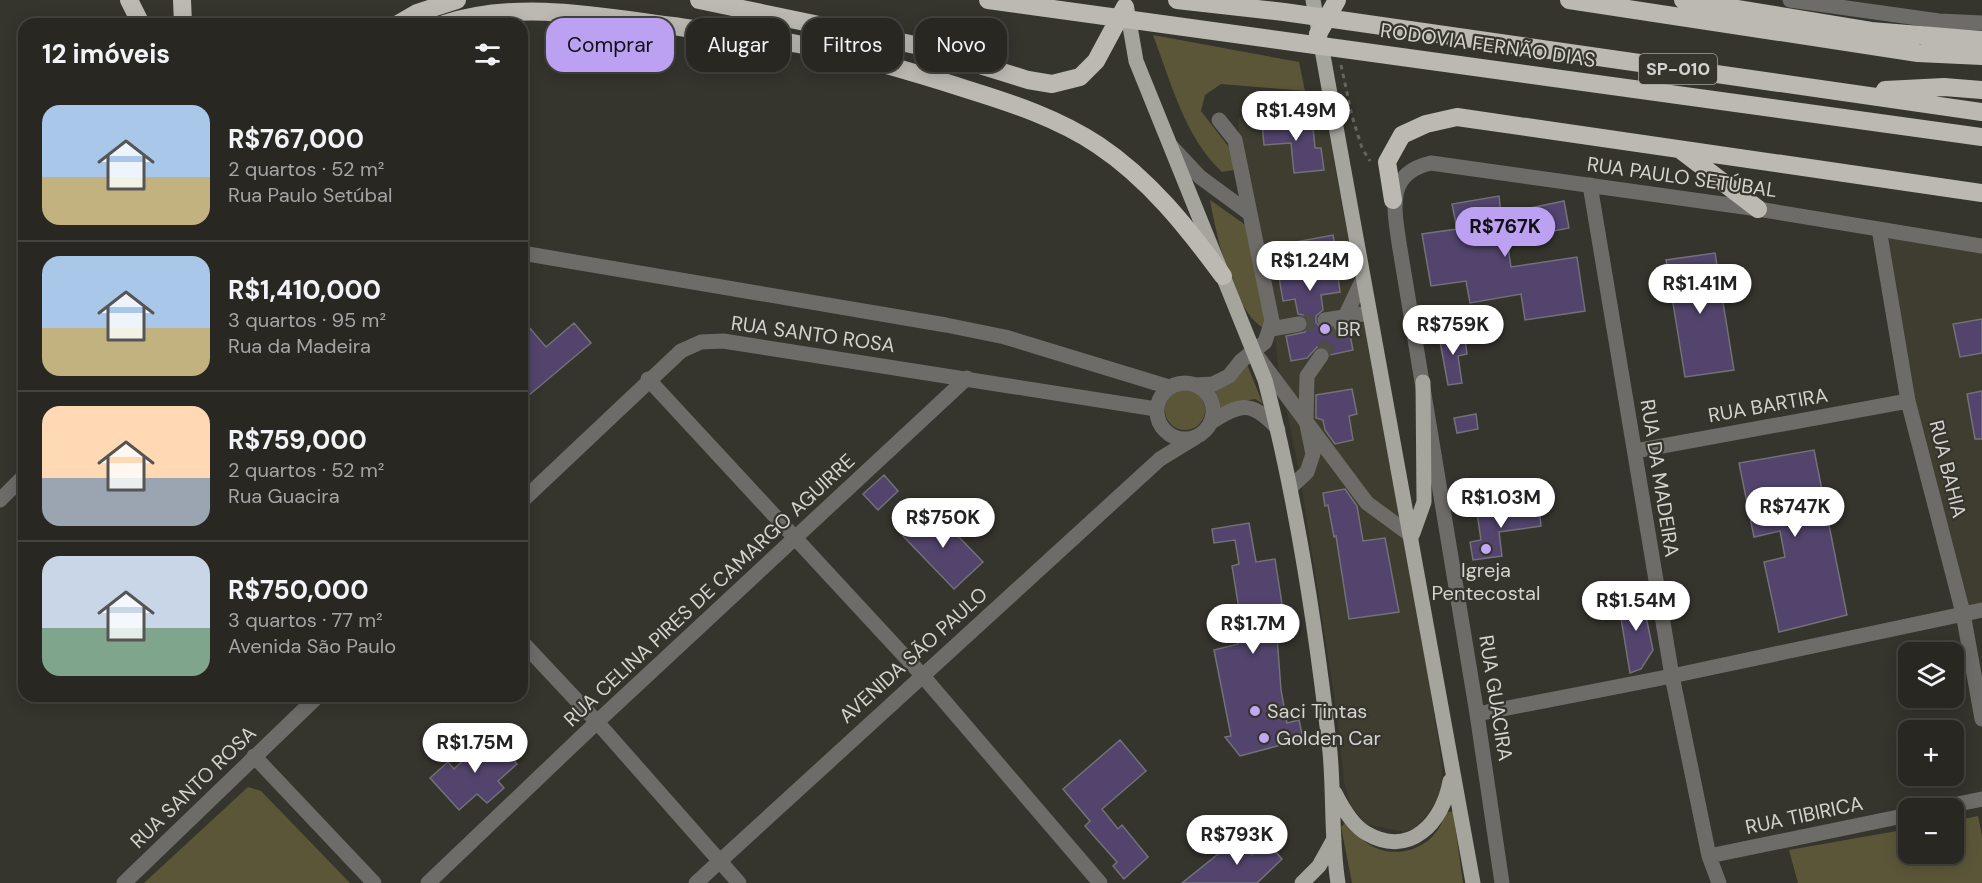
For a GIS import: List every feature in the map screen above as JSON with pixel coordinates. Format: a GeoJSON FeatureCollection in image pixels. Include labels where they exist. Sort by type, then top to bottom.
{"type":"FeatureCollection","features":[{"type":"Feature","properties":{"kind":"highway"},"geometry":{"type":"LineString","coordinates":[[129,0],[138,18]]}},
{"type":"Feature","properties":{"kind":"highway"},"geometry":{"type":"LineString","coordinates":[[182,0],[183,18]]}},
{"type":"Feature","properties":{"kind":"highway"},"geometry":{"type":"LineString","coordinates":[[408,18],[457,0]]}},
{"type":"Feature","properties":{"kind":"highway"},"geometry":{"type":"LineString","coordinates":[[699,0],[915,45],[1028,80],[1052,84],[1080,77],[1096,61],[1126,3]]}},
{"type":"Feature","properties":{"kind":"highway","name":"RODOVIA FERNÃO DIAS"},"geometry":{"type":"LineString","coordinates":[[988,0],[1982,137]]}},
{"type":"Feature","properties":{"kind":"highway","name":"RODOVIA FERNÃO DIAS"},"geometry":{"type":"LineString","coordinates":[[1177,0],[1284,12],[1982,112]]}},
{"type":"Feature","properties":{"kind":"highway"},"geometry":{"type":"LineString","coordinates":[[1318,34],[1337,0]]}},
{"type":"Feature","properties":{"kind":"highway"},"geometry":{"type":"LineString","coordinates":[[1569,0],[1918,53],[1982,56]]}},
{"type":"Feature","properties":{"kind":"highway"},"geometry":{"type":"LineString","coordinates":[[1683,0],[1871,31],[1982,40]]}},
{"type":"Feature","properties":{"kind":"highway"},"geometry":{"type":"LineString","coordinates":[[460,18],[519,8],[577,13],[799,44],[921,74],[1046,118],[1099,146],[1143,182],[1179,217],[1223,276]]}},
{"type":"Feature","properties":{"kind":"highway"},"geometry":{"type":"LineString","coordinates":[[1838,92],[1944,87],[1982,90]]}},
{"type":"Feature","properties":{"kind":"highway"},"geometry":{"type":"LineString","coordinates":[[1394,200],[1387,162],[1402,135],[1426,124],[1457,117],[1982,193]]}},
{"type":"Feature","properties":{"kind":"highway"},"geometry":{"type":"LineString","coordinates":[[1681,150],[1758,209]]}},
{"type":"Feature","properties":{"kind":"main road"},"geometry":{"type":"LineString","coordinates":[[1313,0],[1412,536],[1473,883]]}},
{"type":"Feature","properties":{"kind":"main road"},"geometry":{"type":"LineString","coordinates":[[1126,3],[1136,61],[1265,380],[1278,429],[1290,488],[1318,665],[1333,788],[1338,883]]}},
{"type":"Feature","properties":{"kind":"main road"},"geometry":{"type":"LineString","coordinates":[[1412,536],[1424,501],[1423,382]]}},
{"type":"Feature","properties":{"kind":"main road"},"geometry":{"type":"LineString","coordinates":[[1333,788],[1345,811],[1365,833],[1383,840],[1401,841],[1422,832],[1438,818],[1447,799],[1452,770]]}},
{"type":"Feature","properties":{"kind":"main road"},"geometry":{"type":"LineString","coordinates":[[1302,883],[1319,866],[1334,839]]}},
{"type":"Feature","properties":{"kind":"street"},"geometry":{"type":"LineString","coordinates":[[1790,0],[1875,5],[1939,21],[1982,23]]}},
{"type":"Feature","properties":{"kind":"street"},"geometry":{"type":"LineString","coordinates":[[1195,385],[1213,384],[1229,376],[1265,342],[1272,321],[1235,141],[1219,120]]}},
{"type":"Feature","properties":{"kind":"street"},"geometry":{"type":"LineString","coordinates":[[1172,146],[1200,177],[1249,213]]}},
{"type":"Feature","properties":{"kind":"street","name":"RUA PAULO SETÚBAL"},"geometry":{"type":"LineString","coordinates":[[1394,200],[1398,185],[1405,175],[1417,166],[1431,163],[1758,209],[1982,246]]}},
{"type":"Feature","properties":{"kind":"street","name":"RUA DA MADEIRA"},"geometry":{"type":"LineString","coordinates":[[1590,185],[1672,676],[1709,856],[1719,883]]}},
{"type":"Feature","properties":{"kind":"street","name":"RUA GUACIRA"},"geometry":{"type":"LineString","coordinates":[[1394,200],[1502,883]]}},
{"type":"Feature","properties":{"kind":"street","name":"RUA BAHIA"},"geometry":{"type":"LineString","coordinates":[[1878,229],[1908,401],[1963,613],[1982,718]]}},
{"type":"Feature","properties":{"kind":"street"},"geometry":{"type":"LineString","coordinates":[[528,255],[995,335],[1169,387]]}},
{"type":"Feature","properties":{"kind":"street"},"geometry":{"type":"LineString","coordinates":[[1344,321],[1363,279]]}},
{"type":"Feature","properties":{"kind":"street"},"geometry":{"type":"LineString","coordinates":[[1325,320],[1344,321],[1369,313]]}},
{"type":"Feature","properties":{"kind":"street"},"geometry":{"type":"LineString","coordinates":[[1271,329],[1299,324]]}},
{"type":"Feature","properties":{"kind":"street","name":"RUA SANTO ROSA"},"geometry":{"type":"LineString","coordinates":[[528,495],[648,379],[681,351],[701,342],[723,340],[1156,409]]}},
{"type":"Feature","properties":{"kind":"street"},"geometry":{"type":"LineString","coordinates":[[1253,351],[1367,503],[1412,536]]}},
{"type":"Feature","properties":{"kind":"street"},"geometry":{"type":"LineString","coordinates":[[1290,488],[1306,472],[1312,454],[1306,420],[1307,376],[1321,356]]}},
{"type":"Feature","properties":{"kind":"street","name":"RUA CELINA PIRES DE CAMARGO AGUIRRE"},"geometry":{"type":"LineString","coordinates":[[428,883],[597,722],[968,378]]}},
{"type":"Feature","properties":{"kind":"street"},"geometry":{"type":"LineString","coordinates":[[648,379],[922,675],[1100,883]]}},
{"type":"Feature","properties":{"kind":"street"},"geometry":{"type":"LineString","coordinates":[[1160,459],[1163,449],[1161,427],[1156,409],[1163,393],[1169,387],[1186,382],[1195,385],[1209,396],[1212,404],[1210,423]]}},
{"type":"Feature","properties":{"kind":"street","name":"RUA BARTIRA"},"geometry":{"type":"LineString","coordinates":[[1635,451],[1908,401]]}},
{"type":"Feature","properties":{"kind":"street"},"geometry":{"type":"LineString","coordinates":[[1161,427],[1177,438],[1196,436],[1210,423],[1236,408],[1251,407],[1263,413],[1278,429]]}},
{"type":"Feature","properties":{"kind":"street","name":"AVENIDA SÃO PAULO"},"geometry":{"type":"LineString","coordinates":[[696,883],[1160,459],[1196,436]]}},
{"type":"Feature","properties":{"kind":"street"},"geometry":{"type":"LineString","coordinates":[[0,500],[18,482]]}},
{"type":"Feature","properties":{"kind":"street"},"geometry":{"type":"LineString","coordinates":[[1477,714],[1672,676],[1982,610]]}},
{"type":"Feature","properties":{"kind":"street"},"geometry":{"type":"LineString","coordinates":[[528,648],[597,722],[739,883]]}},
{"type":"Feature","properties":{"kind":"street","name":"RUA SANTO ROSA"},"geometry":{"type":"LineString","coordinates":[[124,883],[312,702]]}},
{"type":"Feature","properties":{"kind":"street"},"geometry":{"type":"LineString","coordinates":[[254,756],[374,883]]}},
{"type":"Feature","properties":{"kind":"street"},"geometry":{"type":"LineString","coordinates":[[1964,803],[1982,799]]}},
{"type":"Feature","properties":{"kind":"street","name":"RUA TIBIRICA"},"geometry":{"type":"LineString","coordinates":[[1709,856],[1898,817]]}},
{"type":"Feature","properties":{"kind":"path"},"geometry":{"type":"LineString","coordinates":[[1337,60],[1343,68],[1352,116],[1362,148],[1373,165]]}},
{"type":"Feature","properties":{"kind":"shaded area"},"geometry":{"type":"Polygon","coordinates":[[[1153,35],[1299,62],[1305,91],[1221,84],[1205,95],[1201,111],[1235,155],[1234,170],[1222,172],[1209,158],[1188,125],[1153,35]]]}},
{"type":"Feature","properties":{"kind":"shaded area"},"geometry":{"type":"Polygon","coordinates":[[[1325,113],[1427,668],[1442,766],[1441,794],[1418,827],[1404,832],[1366,824],[1351,806],[1344,782],[1338,721],[1300,476],[1279,373],[1275,339],[1277,322],[1240,143],[1238,117],[1325,113]]]}},
{"type":"Feature","properties":{"kind":"shaded area"},"geometry":{"type":"Polygon","coordinates":[[[1210,200],[1247,226],[1267,317],[1265,329],[1254,320],[1235,290],[1222,251],[1210,200]]]}},
{"type":"Feature","properties":{"kind":"shaded area"},"geometry":{"type":"Polygon","coordinates":[[[1879,229],[1982,246],[1982,610],[1963,613],[1908,401],[1879,229]]]}},
{"type":"Feature","properties":{"kind":"shaded area"},"geometry":{"type":"Polygon","coordinates":[[[1246,362],[1263,404],[1255,399],[1249,400],[1215,412],[1212,396],[1206,389],[1246,362]]]}},
{"type":"Feature","properties":{"kind":"shaded area"},"geometry":{"type":"Polygon","coordinates":[[[1185,390],[1193,391],[1199,396],[1204,402],[1204,418],[1199,424],[1193,429],[1185,430],[1177,429],[1171,424],[1166,418],[1165,410],[1166,402],[1171,396],[1177,391],[1185,390]]]}},
{"type":"Feature","properties":{"kind":"shaded area"},"geometry":{"type":"Polygon","coordinates":[[[248,787],[261,791],[350,883],[144,883],[248,787]]]}},
{"type":"Feature","properties":{"kind":"shaded area"},"geometry":{"type":"Polygon","coordinates":[[[1453,811],[1463,883],[1352,883],[1341,827],[1346,822],[1370,845],[1381,850],[1405,851],[1426,842],[1441,825],[1445,813],[1453,811]]]}},
{"type":"Feature","properties":{"kind":"shaded area"},"geometry":{"type":"Polygon","coordinates":[[[1978,816],[1982,836],[1982,883],[1798,883],[1789,850],[1898,831],[1898,864],[1964,864],[1964,819],[1978,816]]]}},
{"type":"Feature","properties":{"kind":"building"},"geometry":{"type":"Polygon","coordinates":[[[1312,117],[1315,148],[1321,148],[1324,170],[1294,173],[1291,143],[1264,145],[1262,122],[1312,117]]]}},
{"type":"Feature","properties":{"kind":"building"},"geometry":{"type":"Polygon","coordinates":[[[1499,196],[1501,214],[1564,201],[1569,228],[1507,240],[1511,267],[1577,257],[1585,311],[1525,320],[1521,294],[1470,303],[1466,281],[1431,286],[1422,234],[1457,229],[1452,204],[1499,196]]]}},
{"type":"Feature","properties":{"kind":"building"},"geometry":{"type":"Polygon","coordinates":[[[1333,235],[1338,260],[1336,261],[1340,292],[1321,295],[1323,310],[1316,316],[1316,322],[1321,329],[1332,329],[1337,334],[1342,335],[1349,330],[1353,350],[1330,355],[1326,348],[1317,347],[1307,358],[1291,361],[1286,336],[1305,332],[1308,322],[1303,315],[1298,314],[1295,299],[1283,301],[1278,271],[1274,272],[1269,247],[1333,235]]]}},
{"type":"Feature","properties":{"kind":"building"},"geometry":{"type":"Polygon","coordinates":[[[1715,253],[1734,370],[1685,377],[1666,260],[1715,253]]]}},
{"type":"Feature","properties":{"kind":"building"},"geometry":{"type":"Polygon","coordinates":[[[1982,319],[1982,353],[1960,357],[1953,324],[1982,319]]]}},
{"type":"Feature","properties":{"kind":"building"},"geometry":{"type":"Polygon","coordinates":[[[574,323],[591,343],[528,396],[528,326],[546,347],[574,323]]]}},
{"type":"Feature","properties":{"kind":"building"},"geometry":{"type":"Polygon","coordinates":[[[1464,332],[1467,354],[1458,356],[1462,383],[1448,385],[1439,336],[1464,332]]]}},
{"type":"Feature","properties":{"kind":"building","name":"BR"},"geometry":{"type":"Polygon","coordinates":[[[1352,389],[1357,414],[1349,416],[1353,440],[1335,444],[1325,430],[1323,420],[1316,418],[1316,395],[1352,389]]]}},
{"type":"Feature","properties":{"kind":"building"},"geometry":{"type":"Polygon","coordinates":[[[1982,391],[1982,439],[1975,439],[1967,394],[1982,391]]]}},
{"type":"Feature","properties":{"kind":"building"},"geometry":{"type":"Polygon","coordinates":[[[1476,414],[1478,429],[1457,433],[1454,418],[1476,414]]]}},
{"type":"Feature","properties":{"kind":"building"},"geometry":{"type":"Polygon","coordinates":[[[1814,450],[1847,615],[1779,632],[1764,562],[1785,557],[1780,531],[1754,537],[1739,463],[1814,450]]]}},
{"type":"Feature","properties":{"kind":"building"},"geometry":{"type":"Polygon","coordinates":[[[884,475],[898,491],[878,510],[863,494],[884,475]]]}},
{"type":"Feature","properties":{"kind":"building"},"geometry":{"type":"Polygon","coordinates":[[[1345,489],[1357,506],[1363,541],[1385,538],[1399,612],[1349,619],[1336,536],[1334,537],[1328,505],[1325,506],[1323,493],[1345,489]]]}},
{"type":"Feature","properties":{"kind":"building"},"geometry":{"type":"Polygon","coordinates":[[[1539,506],[1541,526],[1499,532],[1502,556],[1473,560],[1470,542],[1481,540],[1477,513],[1539,506]]]}},
{"type":"Feature","properties":{"kind":"building"},"geometry":{"type":"Polygon","coordinates":[[[932,509],[983,562],[954,589],[903,536],[932,509]]]}},
{"type":"Feature","properties":{"kind":"building"},"geometry":{"type":"Polygon","coordinates":[[[1249,523],[1256,562],[1275,559],[1282,604],[1268,606],[1273,637],[1277,636],[1281,690],[1287,723],[1299,720],[1303,739],[1240,756],[1225,737],[1231,736],[1214,650],[1238,644],[1233,616],[1240,615],[1232,566],[1239,564],[1235,540],[1214,543],[1212,529],[1249,523]]]}},
{"type":"Feature","properties":{"kind":"building"},"geometry":{"type":"Polygon","coordinates":[[[1642,597],[1653,650],[1641,669],[1630,673],[1618,600],[1642,597]]]}},
{"type":"Feature","properties":{"kind":"building"},"geometry":{"type":"Polygon","coordinates":[[[490,735],[517,764],[498,781],[504,788],[487,803],[477,794],[459,810],[430,778],[448,762],[454,769],[490,735]]]}},
{"type":"Feature","properties":{"kind":"building"},"geometry":{"type":"Polygon","coordinates":[[[1120,740],[1146,771],[1102,809],[1118,829],[1122,825],[1148,857],[1124,879],[1113,866],[1117,862],[1085,826],[1090,821],[1063,789],[1120,740]]]}},
{"type":"Feature","properties":{"kind":"building"},"geometry":{"type":"Polygon","coordinates":[[[1238,838],[1252,855],[1267,842],[1282,859],[1257,883],[1182,883],[1238,838]]]}},
{"type":"Feature","properties":{"kind":"tunnel"},"geometry":{"type":"LineString","coordinates":[[1299,324],[1325,320]]}},
{"type":"Feature","properties":{"kind":"tunnel"},"geometry":{"type":"LineString","coordinates":[[1321,356],[1341,325]]}},
{"type":"Feature","properties":{"kind":"place","name":"BR"},"geometry":{"type":"Point","coordinates":[1325,329]}},
{"type":"Feature","properties":{"kind":"place","name":"Igreja Pentecostal"},"geometry":{"type":"Point","coordinates":[1486,549]}},
{"type":"Feature","properties":{"kind":"place","name":"Saci Tintas"},"geometry":{"type":"Point","coordinates":[1255,711]}},
{"type":"Feature","properties":{"kind":"place","name":"Golden Car"},"geometry":{"type":"Point","coordinates":[1264,738]}}]}
